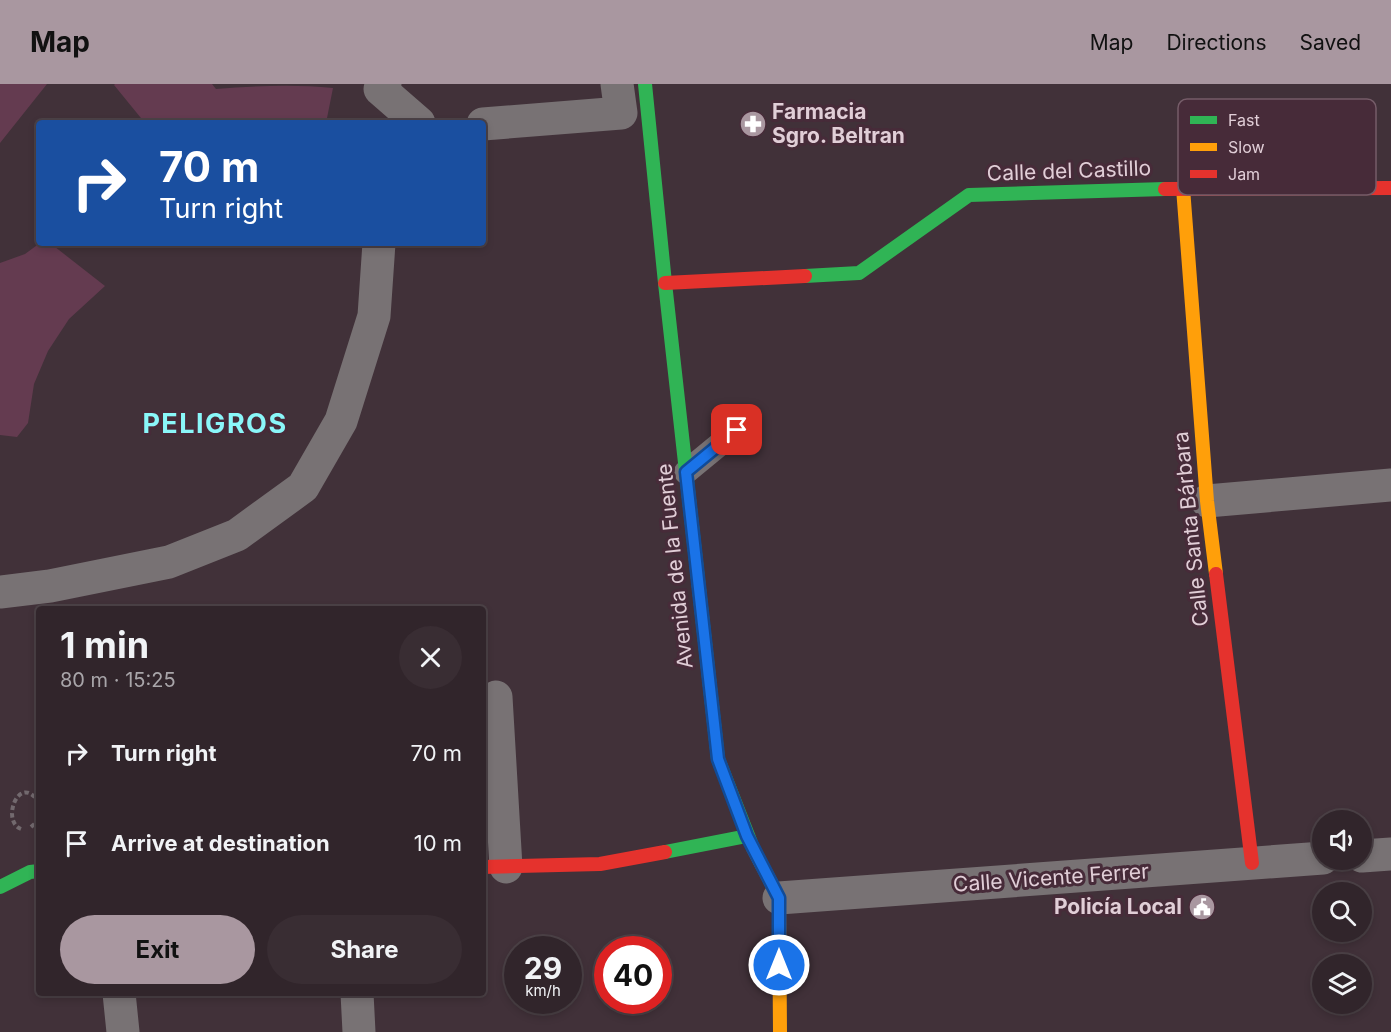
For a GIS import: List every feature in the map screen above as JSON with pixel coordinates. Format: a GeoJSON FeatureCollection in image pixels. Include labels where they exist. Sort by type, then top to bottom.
{"type":"FeatureCollection","features":[{"type":"Feature","properties":{"kind":"street"},"geometry":{"type":"LineString","coordinates":[[385,84],[380,89],[416,120]]}},
{"type":"Feature","properties":{"kind":"street"},"geometry":{"type":"LineString","coordinates":[[486,125],[539,122],[633,98]]}},
{"type":"Feature","properties":{"kind":"street","name":"Avenida de la Fuente"},"geometry":{"type":"LineString","coordinates":[[633,98],[665,283],[718,759],[747,836],[779,898],[780,1032]]}},
{"type":"Feature","properties":{"kind":"street","name":"Calle del Castillo"},"geometry":{"type":"LineString","coordinates":[[665,283],[859,273],[969,195],[1178,188]]}},
{"type":"Feature","properties":{"kind":"street","name":"Calle Santa Bárbara"},"geometry":{"type":"LineString","coordinates":[[1185,195],[1207,501],[1252,863]]}},
{"type":"Feature","properties":{"kind":"street"},"geometry":{"type":"LineString","coordinates":[[0,592],[50,586],[169,562],[237,535],[303,488],[341,421],[374,316],[379,246]]}},
{"type":"Feature","properties":{"kind":"street"},"geometry":{"type":"LineString","coordinates":[[1207,501],[1391,485]]}},
{"type":"Feature","properties":{"kind":"street"},"geometry":{"type":"LineString","coordinates":[[496,697],[494,867],[600,864],[747,836]]}},
{"type":"Feature","properties":{"kind":"street"},"geometry":{"type":"LineString","coordinates":[[1372,855],[1391,854]]}},
{"type":"Feature","properties":{"kind":"street","name":"Calle Vicente Ferrer"},"geometry":{"type":"LineString","coordinates":[[779,898],[1312,859]]}},
{"type":"Feature","properties":{"kind":"street"},"geometry":{"type":"LineString","coordinates":[[0,887],[36,871]]}},
{"type":"Feature","properties":{"kind":"street"},"geometry":{"type":"LineString","coordinates":[[119,996],[123,1032]]}},
{"type":"Feature","properties":{"kind":"street"},"geometry":{"type":"LineString","coordinates":[[357,996],[359,1032]]}},
{"type":"Feature","properties":{"kind":"lane"},"geometry":{"type":"LineString","coordinates":[[686,472],[737,430]]}},
{"type":"Feature","properties":{"kind":"path"},"geometry":{"type":"LineString","coordinates":[[8,800],[17,793],[27,793],[36,798]]}},
{"type":"Feature","properties":{"kind":"path"},"geometry":{"type":"LineString","coordinates":[[7,820],[14,827],[24,830],[36,824]]}},
{"type":"Feature","properties":{"kind":"shaded area"},"geometry":{"type":"Polygon","coordinates":[[[0,84],[47,84],[0,143],[0,84]]]}},
{"type":"Feature","properties":{"kind":"shaded area"},"geometry":{"type":"Polygon","coordinates":[[[212,84],[216,89],[274,86],[333,88],[327,120],[143,120],[114,85],[212,84]]]}},
{"type":"Feature","properties":{"kind":"shaded area"},"geometry":{"type":"Polygon","coordinates":[[[36,246],[54,246],[105,286],[69,319],[48,351],[34,384],[28,423],[17,437],[0,435],[0,263],[25,254],[36,246]]]}},
{"type":"Feature","properties":{"kind":"traffic: fast"},"geometry":{"type":"LineString","coordinates":[[645,84],[718,759],[753,848]]}},
{"type":"Feature","properties":{"kind":"traffic: fast"},"geometry":{"type":"LineString","coordinates":[[805,276],[859,273],[969,195],[1165,189]]}},
{"type":"Feature","properties":{"kind":"traffic: fast"},"geometry":{"type":"LineString","coordinates":[[665,852],[747,836]]}},
{"type":"Feature","properties":{"kind":"traffic: fast"},"geometry":{"type":"LineString","coordinates":[[0,887],[36,871]]}},
{"type":"Feature","properties":{"kind":"traffic: slow"},"geometry":{"type":"LineString","coordinates":[[1184,195],[1207,501],[1216,574]]}},
{"type":"Feature","properties":{"kind":"traffic: slow"},"geometry":{"type":"LineString","coordinates":[[753,848],[779,898],[780,1032]]}},
{"type":"Feature","properties":{"kind":"traffic: jam"},"geometry":{"type":"LineString","coordinates":[[1376,188],[1391,188]]}},
{"type":"Feature","properties":{"kind":"traffic: jam"},"geometry":{"type":"LineString","coordinates":[[1165,189],[1178,189]]}},
{"type":"Feature","properties":{"kind":"traffic: jam"},"geometry":{"type":"LineString","coordinates":[[665,283],[805,276]]}},
{"type":"Feature","properties":{"kind":"traffic: jam"},"geometry":{"type":"LineString","coordinates":[[1216,574],[1252,863]]}},
{"type":"Feature","properties":{"kind":"traffic: jam"},"geometry":{"type":"LineString","coordinates":[[486,867],[600,864],[665,852]]}},
{"type":"Feature","properties":{"kind":"place","name":"Farmacia Sgro. Beltran"},"geometry":{"type":"Point","coordinates":[753,124]}},
{"type":"Feature","properties":{"kind":"place","name":"Policía Local"},"geometry":{"type":"Point","coordinates":[1202,907]}},
{"type":"Feature","properties":{"kind":"district","name":"PELIGROS"},"geometry":{"type":"Point","coordinates":[215,424]}},
{"type":"Feature","properties":{"kind":"route"},"geometry":{"type":"LineString","coordinates":[[737,430],[686,472],[718,759],[747,836],[779,898],[779,965]]}}]}
